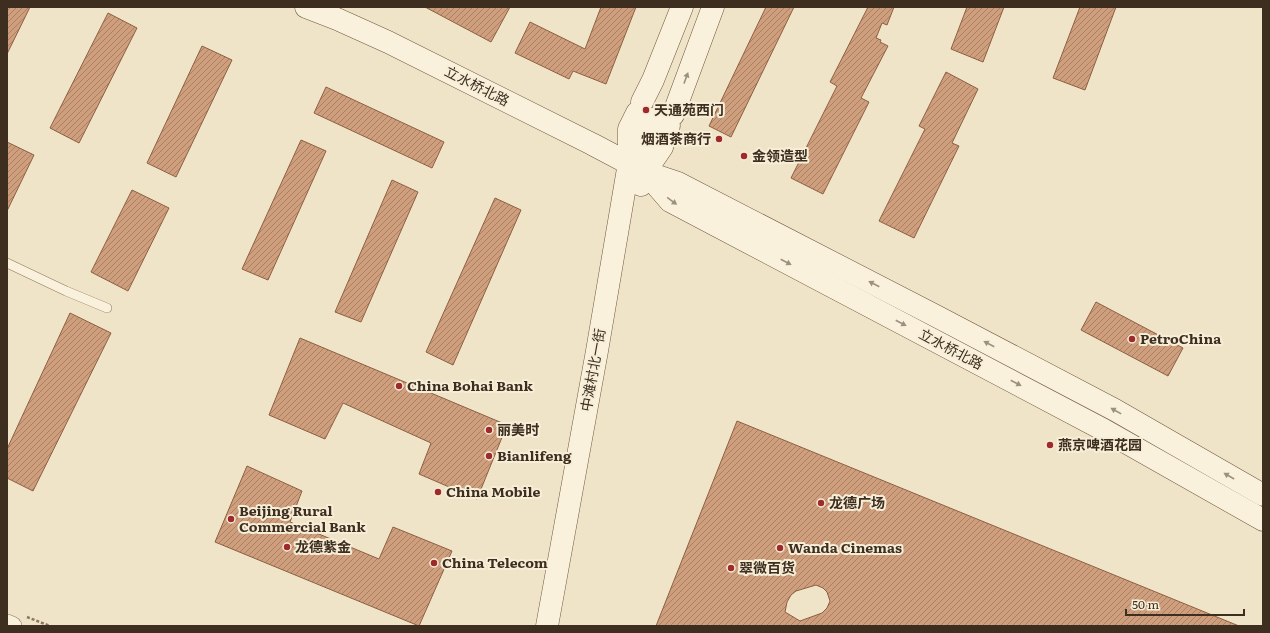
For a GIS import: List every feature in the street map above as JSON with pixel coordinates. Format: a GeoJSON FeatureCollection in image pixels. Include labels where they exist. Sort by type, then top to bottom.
{"type":"FeatureCollection","features":[{"type":"Feature","properties":{"kind":"street","name":"立水桥北路"},"geometry":{"type":"LineString","coordinates":[[306,7],[395,46],[637,168],[678,183],[941,318],[1115,410],[1263,495]]}},
{"type":"Feature","properties":{"kind":"street"},"geometry":{"type":"LineString","coordinates":[[637,168],[630,129],[655,114],[653,80],[682,7]]}},
{"type":"Feature","properties":{"kind":"street","name":"中滩村北一街"},"geometry":{"type":"LineString","coordinates":[[547,626],[598,343],[637,168],[662,147],[655,114],[713,7]]}},
{"type":"Feature","properties":{"kind":"street","name":"立水桥北路"},"geometry":{"type":"LineString","coordinates":[[637,168],[670,201],[1098,427],[1263,520]]}},
{"type":"Feature","properties":{"kind":"street","name":"中滩村北一街"},"geometry":{"type":"LineString","coordinates":[[557,626],[637,194],[637,168]]}},
{"type":"Feature","properties":{"kind":"street"},"geometry":{"type":"LineString","coordinates":[[7,624],[18,621]]}},
{"type":"Feature","properties":{"kind":"lane"},"geometry":{"type":"LineString","coordinates":[[7,263],[66,291],[107,308]]}},
{"type":"Feature","properties":{"kind":"path"},"geometry":{"type":"LineString","coordinates":[[18,621],[50,626]]}},
{"type":"Feature","properties":{"kind":"building"},"geometry":{"type":"Polygon","coordinates":[[[7,7],[30,7],[7,54],[7,7]]]}},
{"type":"Feature","properties":{"kind":"building"},"geometry":{"type":"Polygon","coordinates":[[[425,7],[510,7],[491,42],[425,7]]]}},
{"type":"Feature","properties":{"kind":"building"},"geometry":{"type":"Polygon","coordinates":[[[601,7],[636,7],[606,84],[573,71],[569,79],[515,53],[530,22],[585,49],[601,7]]]}},
{"type":"Feature","properties":{"kind":"building"},"geometry":{"type":"Polygon","coordinates":[[[766,7],[794,7],[731,137],[709,126],[766,7]]]}},
{"type":"Feature","properties":{"kind":"building"},"geometry":{"type":"Polygon","coordinates":[[[868,7],[894,7],[887,25],[882,23],[876,38],[888,46],[861,98],[869,102],[823,194],[791,178],[837,86],[830,82],[868,7]]]}},
{"type":"Feature","properties":{"kind":"building"},"geometry":{"type":"Polygon","coordinates":[[[967,7],[1004,7],[983,62],[951,49],[967,7]]]}},
{"type":"Feature","properties":{"kind":"building"},"geometry":{"type":"Polygon","coordinates":[[[1080,7],[1116,7],[1085,90],[1053,78],[1080,7]]]}},
{"type":"Feature","properties":{"kind":"building"},"geometry":{"type":"Polygon","coordinates":[[[108,13],[137,28],[79,143],[50,128],[108,13]]]}},
{"type":"Feature","properties":{"kind":"building"},"geometry":{"type":"Polygon","coordinates":[[[202,46],[232,60],[176,177],[147,163],[202,46]]]}},
{"type":"Feature","properties":{"kind":"building"},"geometry":{"type":"Polygon","coordinates":[[[946,72],[978,89],[952,143],[959,146],[914,238],[879,221],[925,129],[919,126],[946,72]]]}},
{"type":"Feature","properties":{"kind":"building"},"geometry":{"type":"Polygon","coordinates":[[[326,87],[444,142],[432,168],[314,113],[326,87]]]}},
{"type":"Feature","properties":{"kind":"building"},"geometry":{"type":"Polygon","coordinates":[[[301,140],[326,151],[268,280],[242,269],[301,140]]]}},
{"type":"Feature","properties":{"kind":"building"},"geometry":{"type":"Polygon","coordinates":[[[7,142],[34,155],[7,211],[7,142]]]}},
{"type":"Feature","properties":{"kind":"building"},"geometry":{"type":"Polygon","coordinates":[[[392,180],[418,192],[361,322],[335,312],[392,180]]]}},
{"type":"Feature","properties":{"kind":"building"},"geometry":{"type":"Polygon","coordinates":[[[132,190],[169,208],[128,291],[91,272],[132,190]]]}},
{"type":"Feature","properties":{"kind":"building"},"geometry":{"type":"Polygon","coordinates":[[[495,198],[521,210],[453,365],[426,352],[495,198]]]}},
{"type":"Feature","properties":{"kind":"building","name":"PetroChina"},"geometry":{"type":"Polygon","coordinates":[[[1096,302],[1183,348],[1168,376],[1081,330],[1096,302]]]}},
{"type":"Feature","properties":{"kind":"building"},"geometry":{"type":"Polygon","coordinates":[[[70,313],[111,333],[33,491],[7,478],[7,449],[70,313]]]}},
{"type":"Feature","properties":{"kind":"building"},"geometry":{"type":"Polygon","coordinates":[[[300,338],[507,425],[477,499],[419,474],[431,443],[343,403],[325,439],[269,415],[300,338]]]}},
{"type":"Feature","properties":{"kind":"building","name":"龙德广场"},"geometry":{"type":"Polygon","coordinates":[[[737,421],[1239,626],[656,626],[737,421]],[[816,585],[796,591],[791,595],[787,602],[785,612],[800,621],[822,613],[827,608],[830,601],[827,592],[823,588],[816,585]]]}},
{"type":"Feature","properties":{"kind":"building","name":"龙德紫金"},"geometry":{"type":"Polygon","coordinates":[[[247,466],[302,491],[290,522],[379,559],[393,527],[452,551],[419,626],[215,542],[247,466]]]}},
{"type":"Feature","properties":{"kind":"place","name":"天通苑西门"},"geometry":{"type":"Point","coordinates":[646,110]}},
{"type":"Feature","properties":{"kind":"place","name":"烟酒茶商行"},"geometry":{"type":"Point","coordinates":[719,139]}},
{"type":"Feature","properties":{"kind":"place","name":"金领造型"},"geometry":{"type":"Point","coordinates":[744,156]}},
{"type":"Feature","properties":{"kind":"place","name":"PetroChina"},"geometry":{"type":"Point","coordinates":[1132,339]}},
{"type":"Feature","properties":{"kind":"place","name":"China Bohai Bank"},"geometry":{"type":"Point","coordinates":[399,386]}},
{"type":"Feature","properties":{"kind":"place","name":"丽美时"},"geometry":{"type":"Point","coordinates":[489,430]}},
{"type":"Feature","properties":{"kind":"place","name":"燕京啤酒花园"},"geometry":{"type":"Point","coordinates":[1050,445]}},
{"type":"Feature","properties":{"kind":"place","name":"Bianlifeng"},"geometry":{"type":"Point","coordinates":[489,456]}},
{"type":"Feature","properties":{"kind":"place","name":"China Mobile"},"geometry":{"type":"Point","coordinates":[438,492]}},
{"type":"Feature","properties":{"kind":"place","name":"龙德广场"},"geometry":{"type":"Point","coordinates":[821,503]}},
{"type":"Feature","properties":{"kind":"place","name":"Beijing Rural Commercial Bank"},"geometry":{"type":"Point","coordinates":[231,519]}},
{"type":"Feature","properties":{"kind":"place","name":"龙德紫金"},"geometry":{"type":"Point","coordinates":[287,547]}},
{"type":"Feature","properties":{"kind":"place","name":"Wanda Cinemas"},"geometry":{"type":"Point","coordinates":[780,548]}},
{"type":"Feature","properties":{"kind":"place","name":"China Telecom"},"geometry":{"type":"Point","coordinates":[434,563]}},
{"type":"Feature","properties":{"kind":"place","name":"翠微百货"},"geometry":{"type":"Point","coordinates":[731,568]}}]}
